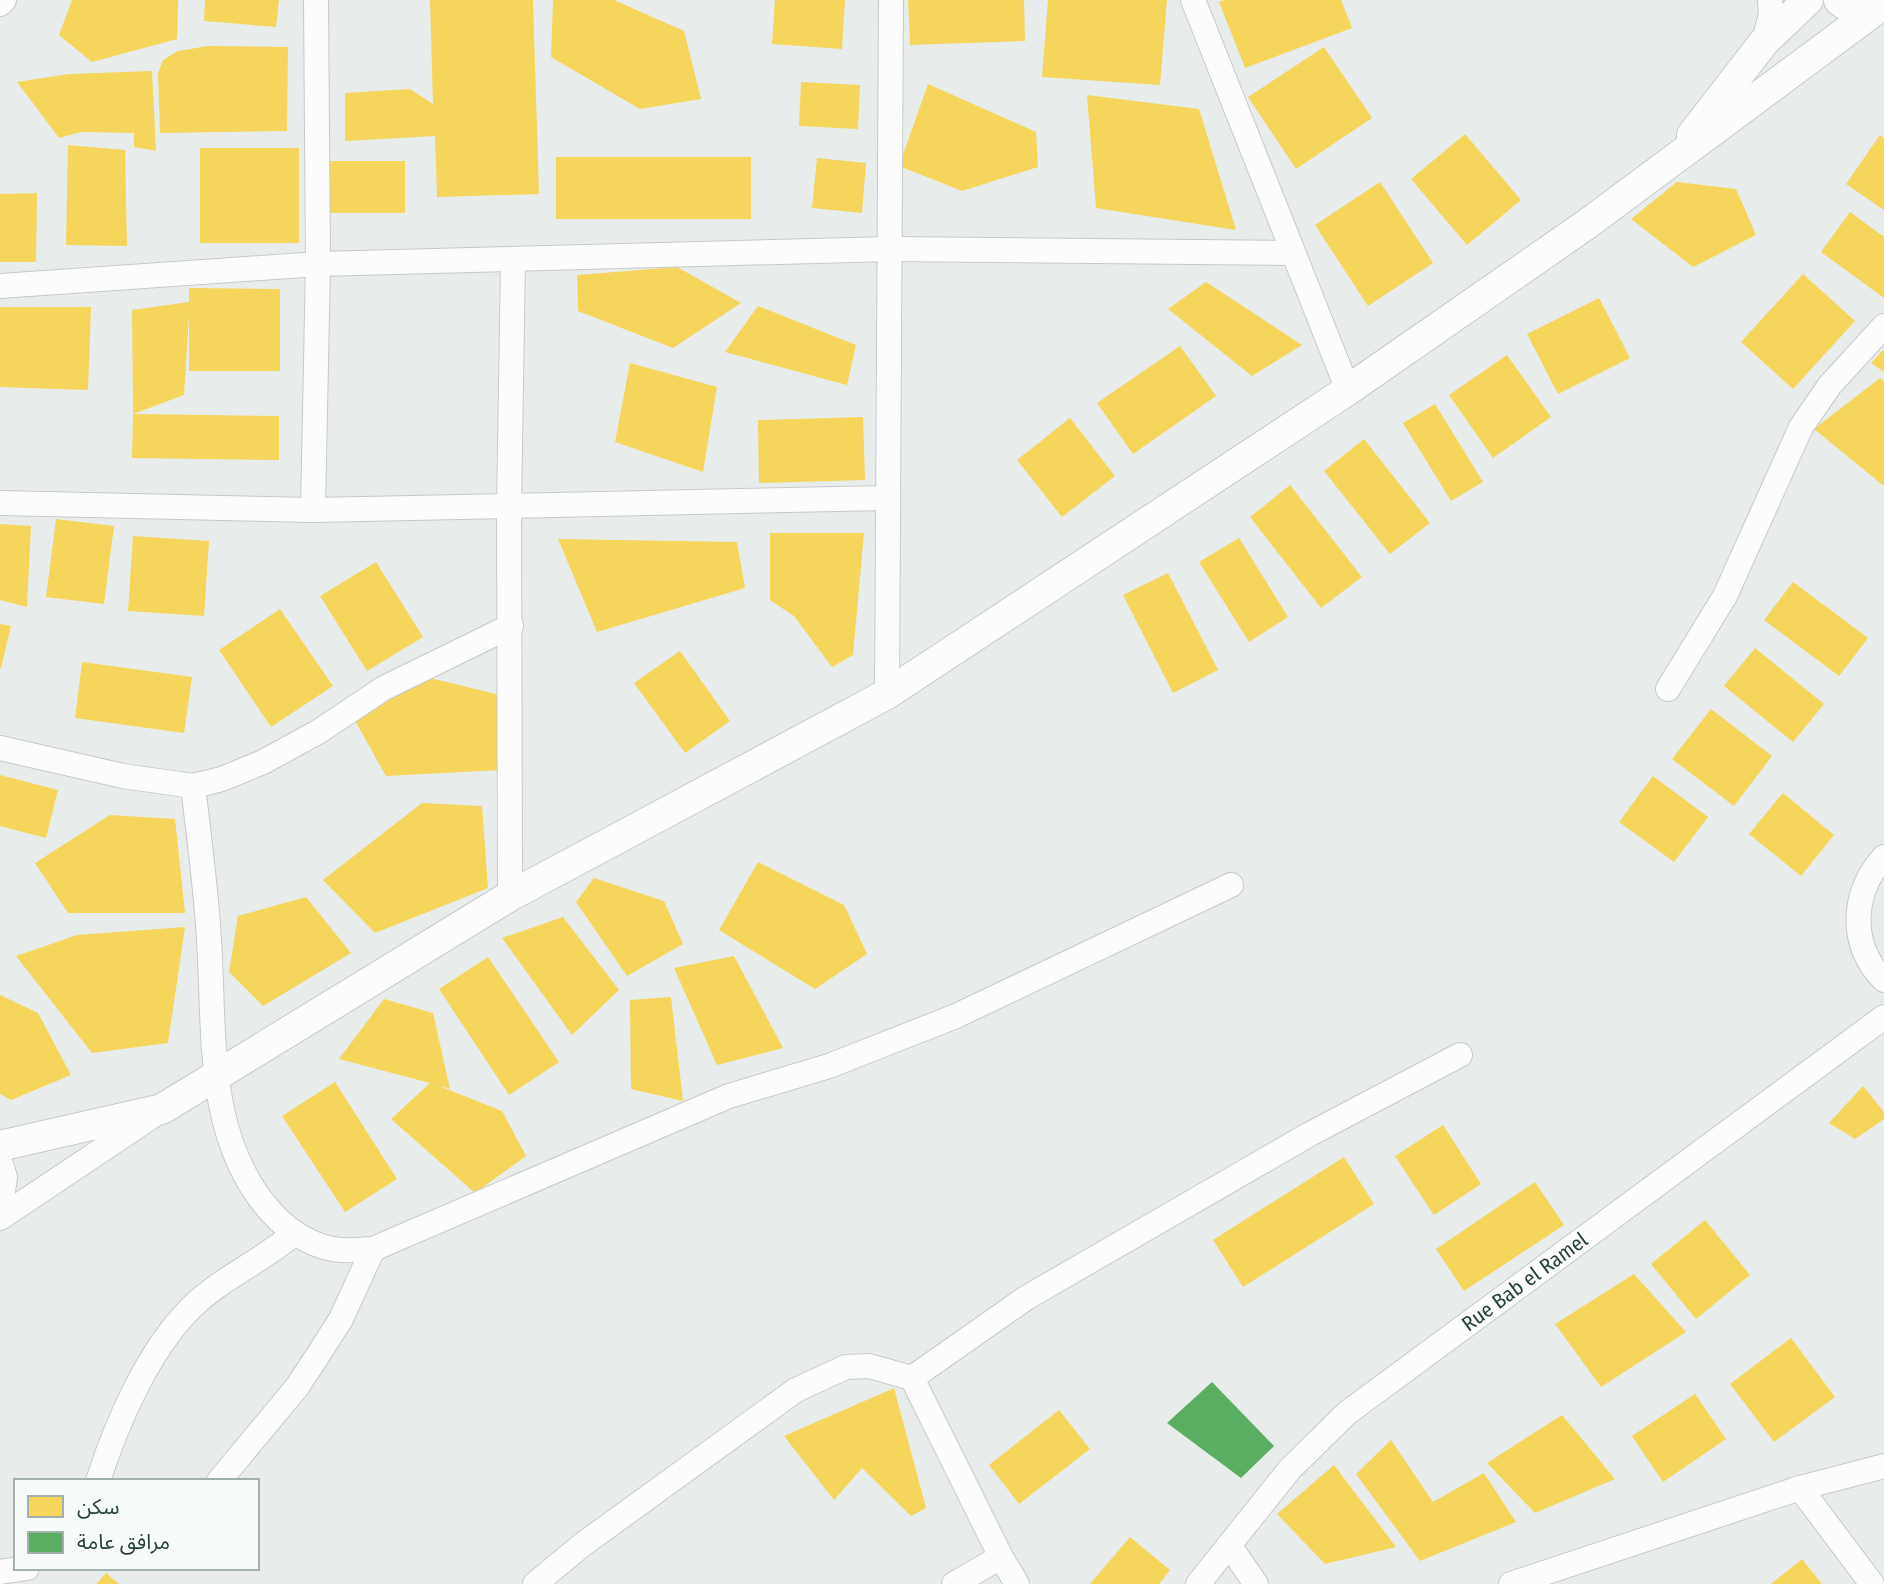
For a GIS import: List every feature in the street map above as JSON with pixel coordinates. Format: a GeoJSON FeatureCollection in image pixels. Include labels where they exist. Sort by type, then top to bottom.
{"type":"FeatureCollection","features":[{"type":"Feature","properties":{"kind":"street"},"geometry":{"type":"LineString","coordinates":[[0,4],[4,0]]}},
{"type":"Feature","properties":{"kind":"street"},"geometry":{"type":"LineString","coordinates":[[313,510],[318,264],[316,0]]}},
{"type":"Feature","properties":{"kind":"street"},"geometry":{"type":"LineString","coordinates":[[887,694],[891,0]]}},
{"type":"Feature","properties":{"kind":"street"},"geometry":{"type":"LineString","coordinates":[[1193,0],[1348,390]]}},
{"type":"Feature","properties":{"kind":"street"},"geometry":{"type":"LineString","coordinates":[[1764,42],[1771,13],[1770,0]]}},
{"type":"Feature","properties":{"kind":"street"},"geometry":{"type":"LineString","coordinates":[[1669,165],[1764,42],[1808,0]]}},
{"type":"Feature","properties":{"kind":"street"},"geometry":{"type":"LineString","coordinates":[[1839,0],[1850,9],[1879,9]]}},
{"type":"Feature","properties":{"kind":"street"},"geometry":{"type":"LineString","coordinates":[[0,1216],[162,1109],[216,1079],[510,896],[887,694],[1348,390],[1669,165],[1879,9]]}},
{"type":"Feature","properties":{"kind":"street"},"geometry":{"type":"LineString","coordinates":[[0,286],[318,264],[513,261],[891,249],[1292,253]]}},
{"type":"Feature","properties":{"kind":"street"},"geometry":{"type":"LineString","coordinates":[[510,896],[509,507],[513,261]]}},
{"type":"Feature","properties":{"kind":"street"},"geometry":{"type":"LineString","coordinates":[[1668,689],[1725,596],[1801,427],[1830,385],[1884,327]]}},
{"type":"Feature","properties":{"kind":"street"},"geometry":{"type":"LineString","coordinates":[[0,503],[313,510],[887,498]]}},
{"type":"Feature","properties":{"kind":"street"},"geometry":{"type":"LineString","coordinates":[[0,748],[124,776],[193,786],[222,779],[263,762],[318,732],[384,688],[511,626]]}},
{"type":"Feature","properties":{"kind":"street"},"geometry":{"type":"LineString","coordinates":[[193,786],[209,938],[216,1079],[227,1128],[246,1180],[263,1203],[295,1233],[314,1243],[341,1250],[373,1249],[729,1096],[829,1066],[956,1016],[1231,885]]}},
{"type":"Feature","properties":{"kind":"street"},"geometry":{"type":"LineString","coordinates":[[1884,857],[1869,873],[1860,904],[1859,941],[1874,971],[1884,981]]}},
{"type":"Feature","properties":{"kind":"street","name":"Rue Bab el Ramel"},"geometry":{"type":"LineString","coordinates":[[1198,1584],[1290,1469],[1347,1413],[1884,1017]]}},
{"type":"Feature","properties":{"kind":"street"},"geometry":{"type":"LineString","coordinates":[[912,1378],[1026,1298],[1310,1134],[1460,1055]]}},
{"type":"Feature","properties":{"kind":"street"},"geometry":{"type":"LineString","coordinates":[[0,1146],[162,1109]]}},
{"type":"Feature","properties":{"kind":"street"},"geometry":{"type":"LineString","coordinates":[[0,1162],[5,1177],[0,1216]]}},
{"type":"Feature","properties":{"kind":"street"},"geometry":{"type":"LineString","coordinates":[[99,1479],[115,1432],[172,1330],[191,1308],[214,1289],[255,1264],[295,1233]]}},
{"type":"Feature","properties":{"kind":"street"},"geometry":{"type":"LineString","coordinates":[[221,1479],[297,1387],[341,1319],[373,1249]]}},
{"type":"Feature","properties":{"kind":"street"},"geometry":{"type":"LineString","coordinates":[[535,1584],[582,1545],[796,1390],[846,1367],[869,1366],[912,1378],[1017,1584]]}},
{"type":"Feature","properties":{"kind":"street"},"geometry":{"type":"LineString","coordinates":[[1511,1584],[1800,1488],[1884,1466]]}},
{"type":"Feature","properties":{"kind":"street"},"geometry":{"type":"LineString","coordinates":[[1800,1488],[1872,1584]]}},
{"type":"Feature","properties":{"kind":"street"},"geometry":{"type":"LineString","coordinates":[[1229,1545],[1256,1584]]}},
{"type":"Feature","properties":{"kind":"street"},"geometry":{"type":"LineString","coordinates":[[954,1584],[1001,1557]]}},
{"type":"Feature","properties":{"kind":"building: سكن"},"geometry":{"type":"Polygon","coordinates":[[[72,0],[178,0],[177,39],[92,62],[59,35],[72,0]]]}},
{"type":"Feature","properties":{"kind":"building: سكن"},"geometry":{"type":"Polygon","coordinates":[[[205,0],[279,0],[276,27],[204,21],[205,0]]]}},
{"type":"Feature","properties":{"kind":"building: سكن"},"geometry":{"type":"Polygon","coordinates":[[[430,0],[533,0],[539,194],[437,197],[435,136],[345,141],[345,93],[410,89],[433,104],[430,0]]]}},
{"type":"Feature","properties":{"kind":"building: سكن"},"geometry":{"type":"Polygon","coordinates":[[[553,0],[614,0],[684,31],[701,99],[640,109],[551,57],[553,0]]]}},
{"type":"Feature","properties":{"kind":"building: سكن"},"geometry":{"type":"Polygon","coordinates":[[[775,0],[845,0],[842,49],[772,44],[775,0]]]}},
{"type":"Feature","properties":{"kind":"building: سكن"},"geometry":{"type":"Polygon","coordinates":[[[908,0],[1024,0],[1025,41],[910,45],[908,0]]]}},
{"type":"Feature","properties":{"kind":"building: سكن"},"geometry":{"type":"Polygon","coordinates":[[[1048,0],[1167,0],[1160,85],[1042,77],[1048,0]]]}},
{"type":"Feature","properties":{"kind":"building: سكن"},"geometry":{"type":"Polygon","coordinates":[[[1341,0],[1352,28],[1245,68],[1219,2],[1341,0]]]}},
{"type":"Feature","properties":{"kind":"building: سكن"},"geometry":{"type":"Polygon","coordinates":[[[208,46],[288,47],[287,131],[160,133],[158,73],[163,60],[178,51],[208,46]]]}},
{"type":"Feature","properties":{"kind":"building: سكن"},"geometry":{"type":"Polygon","coordinates":[[[1324,47],[1372,118],[1296,169],[1248,97],[1324,47]]]}},
{"type":"Feature","properties":{"kind":"building: سكن"},"geometry":{"type":"Polygon","coordinates":[[[152,71],[156,151],[134,147],[134,133],[81,132],[59,138],[17,82],[69,74],[152,71]]]}},
{"type":"Feature","properties":{"kind":"building: سكن"},"geometry":{"type":"Polygon","coordinates":[[[801,82],[860,85],[858,129],[799,126],[801,82]]]}},
{"type":"Feature","properties":{"kind":"building: سكن"},"geometry":{"type":"Polygon","coordinates":[[[928,84],[1036,132],[1038,167],[962,191],[899,166],[928,84]]]}},
{"type":"Feature","properties":{"kind":"building: سكن"},"geometry":{"type":"Polygon","coordinates":[[[1087,95],[1199,109],[1236,230],[1096,208],[1087,95]]]}},
{"type":"Feature","properties":{"kind":"building: سكن"},"geometry":{"type":"Polygon","coordinates":[[[1465,134],[1521,200],[1467,245],[1411,179],[1465,134]]]}},
{"type":"Feature","properties":{"kind":"building: سكن"},"geometry":{"type":"Polygon","coordinates":[[[1880,135],[1884,138],[1884,210],[1846,184],[1880,135]]]}},
{"type":"Feature","properties":{"kind":"building: سكن"},"geometry":{"type":"Polygon","coordinates":[[[68,145],[125,150],[127,246],[66,245],[68,145]]]}},
{"type":"Feature","properties":{"kind":"building: سكن"},"geometry":{"type":"Polygon","coordinates":[[[200,148],[299,148],[299,243],[200,243],[200,148]]]}},
{"type":"Feature","properties":{"kind":"building: سكن"},"geometry":{"type":"Polygon","coordinates":[[[556,157],[751,157],[751,219],[556,219],[556,157]]]}},
{"type":"Feature","properties":{"kind":"building: سكن"},"geometry":{"type":"Polygon","coordinates":[[[817,158],[866,163],[862,213],[812,208],[817,158]]]}},
{"type":"Feature","properties":{"kind":"building: سكن"},"geometry":{"type":"Polygon","coordinates":[[[330,161],[405,161],[405,213],[330,213],[330,161]]]}},
{"type":"Feature","properties":{"kind":"building: سكن"},"geometry":{"type":"Polygon","coordinates":[[[1380,182],[1433,263],[1368,306],[1315,225],[1380,182]]]}},
{"type":"Feature","properties":{"kind":"building: سكن"},"geometry":{"type":"Polygon","coordinates":[[[1677,182],[1736,189],[1756,235],[1693,267],[1631,219],[1677,182]]]}},
{"type":"Feature","properties":{"kind":"building: سكن"},"geometry":{"type":"Polygon","coordinates":[[[37,193],[36,262],[0,262],[0,194],[37,193]]]}},
{"type":"Feature","properties":{"kind":"building: سكن"},"geometry":{"type":"Polygon","coordinates":[[[1850,212],[1884,237],[1884,298],[1821,252],[1850,212]]]}},
{"type":"Feature","properties":{"kind":"building: سكن"},"geometry":{"type":"Polygon","coordinates":[[[677,267],[741,303],[673,348],[578,311],[577,275],[677,267]]]}},
{"type":"Feature","properties":{"kind":"building: سكن"},"geometry":{"type":"Polygon","coordinates":[[[1803,274],[1855,321],[1793,389],[1741,342],[1803,274]]]}},
{"type":"Feature","properties":{"kind":"building: سكن"},"geometry":{"type":"Polygon","coordinates":[[[1206,282],[1302,345],[1252,376],[1168,309],[1206,282]]]}},
{"type":"Feature","properties":{"kind":"building: سكن"},"geometry":{"type":"Polygon","coordinates":[[[189,288],[280,289],[280,371],[189,371],[189,315],[184,395],[133,414],[132,310],[189,302],[189,288]]]}},
{"type":"Feature","properties":{"kind":"building: سكن"},"geometry":{"type":"Polygon","coordinates":[[[1599,298],[1630,358],[1558,394],[1527,334],[1599,298]]]}},
{"type":"Feature","properties":{"kind":"building: سكن"},"geometry":{"type":"Polygon","coordinates":[[[758,306],[856,345],[847,385],[725,352],[758,306]]]}},
{"type":"Feature","properties":{"kind":"building: سكن"},"geometry":{"type":"Polygon","coordinates":[[[0,307],[91,307],[88,390],[0,387],[0,307]]]}},
{"type":"Feature","properties":{"kind":"building: سكن"},"geometry":{"type":"Polygon","coordinates":[[[1180,346],[1216,396],[1133,454],[1097,403],[1180,346]]]}},
{"type":"Feature","properties":{"kind":"building: سكن"},"geometry":{"type":"Polygon","coordinates":[[[1884,349],[1884,372],[1871,363],[1884,349]]]}},
{"type":"Feature","properties":{"kind":"building: سكن"},"geometry":{"type":"Polygon","coordinates":[[[1507,355],[1551,417],[1493,458],[1449,395],[1507,355]]]}},
{"type":"Feature","properties":{"kind":"building: سكن"},"geometry":{"type":"Polygon","coordinates":[[[630,363],[717,387],[703,472],[615,442],[630,363]]]}},
{"type":"Feature","properties":{"kind":"building: سكن"},"geometry":{"type":"Polygon","coordinates":[[[1880,378],[1884,382],[1884,486],[1814,429],[1880,378]]]}},
{"type":"Feature","properties":{"kind":"building: سكن"},"geometry":{"type":"Polygon","coordinates":[[[1435,404],[1483,482],[1451,501],[1403,423],[1435,404]]]}},
{"type":"Feature","properties":{"kind":"building: سكن"},"geometry":{"type":"Polygon","coordinates":[[[133,414],[279,416],[279,460],[132,458],[133,414]]]}},
{"type":"Feature","properties":{"kind":"building: سكن"},"geometry":{"type":"Polygon","coordinates":[[[863,417],[865,480],[759,483],[758,420],[863,417]]]}},
{"type":"Feature","properties":{"kind":"building: سكن"},"geometry":{"type":"Polygon","coordinates":[[[1070,418],[1115,476],[1062,517],[1017,460],[1070,418]]]}},
{"type":"Feature","properties":{"kind":"building: سكن"},"geometry":{"type":"Polygon","coordinates":[[[1364,439],[1430,523],[1390,554],[1324,471],[1364,439]]]}},
{"type":"Feature","properties":{"kind":"building: سكن"},"geometry":{"type":"Polygon","coordinates":[[[1290,485],[1362,577],[1321,608],[1250,517],[1290,485]]]}},
{"type":"Feature","properties":{"kind":"building: سكن"},"geometry":{"type":"Polygon","coordinates":[[[56,519],[114,526],[104,604],[46,597],[56,519]]]}},
{"type":"Feature","properties":{"kind":"building: سكن"},"geometry":{"type":"Polygon","coordinates":[[[0,524],[31,526],[27,607],[0,600],[0,524]]]}},
{"type":"Feature","properties":{"kind":"building: سكن"},"geometry":{"type":"Polygon","coordinates":[[[770,533],[864,533],[853,655],[832,667],[794,616],[770,600],[770,533]]]}},
{"type":"Feature","properties":{"kind":"building: سكن"},"geometry":{"type":"Polygon","coordinates":[[[133,536],[209,541],[204,616],[128,611],[133,536]]]}},
{"type":"Feature","properties":{"kind":"building: سكن"},"geometry":{"type":"Polygon","coordinates":[[[1239,538],[1288,617],[1249,642],[1199,562],[1239,538]]]}},
{"type":"Feature","properties":{"kind":"building: سكن"},"geometry":{"type":"Polygon","coordinates":[[[558,539],[737,542],[745,588],[597,632],[558,539]]]}},
{"type":"Feature","properties":{"kind":"building: سكن"},"geometry":{"type":"Polygon","coordinates":[[[376,562],[423,637],[367,671],[320,596],[376,562]]]}},
{"type":"Feature","properties":{"kind":"building: سكن"},"geometry":{"type":"Polygon","coordinates":[[[1168,573],[1218,670],[1173,693],[1123,595],[1168,573]]]}},
{"type":"Feature","properties":{"kind":"building: سكن"},"geometry":{"type":"Polygon","coordinates":[[[1793,582],[1868,638],[1839,676],[1764,620],[1793,582]]]}},
{"type":"Feature","properties":{"kind":"building: سكن"},"geometry":{"type":"Polygon","coordinates":[[[280,609],[333,686],[271,727],[219,650],[280,609]]]}},
{"type":"Feature","properties":{"kind":"building: سكن"},"geometry":{"type":"Polygon","coordinates":[[[0,624],[11,626],[1,668],[0,667],[0,624]]]}},
{"type":"Feature","properties":{"kind":"building: سكن"},"geometry":{"type":"Polygon","coordinates":[[[1755,648],[1824,704],[1793,742],[1724,686],[1755,648]]]}},
{"type":"Feature","properties":{"kind":"building: سكن"},"geometry":{"type":"Polygon","coordinates":[[[680,651],[730,721],[685,753],[634,683],[680,651]]]}},
{"type":"Feature","properties":{"kind":"building: سكن"},"geometry":{"type":"Polygon","coordinates":[[[82,662],[192,677],[184,733],[75,718],[82,662]]]}},
{"type":"Feature","properties":{"kind":"building: سكن"},"geometry":{"type":"Polygon","coordinates":[[[430,678],[500,695],[501,770],[386,776],[354,719],[430,678]]]}},
{"type":"Feature","properties":{"kind":"building: سكن"},"geometry":{"type":"Polygon","coordinates":[[[1711,709],[1772,756],[1734,806],[1672,759],[1711,709]]]}},
{"type":"Feature","properties":{"kind":"building: سكن"},"geometry":{"type":"Polygon","coordinates":[[[0,775],[58,790],[46,838],[0,826],[0,775]]]}},
{"type":"Feature","properties":{"kind":"building: سكن"},"geometry":{"type":"Polygon","coordinates":[[[1653,776],[1708,817],[1674,862],[1619,822],[1653,776]]]}},
{"type":"Feature","properties":{"kind":"building: سكن"},"geometry":{"type":"Polygon","coordinates":[[[1783,793],[1834,835],[1801,876],[1749,834],[1783,793]]]}},
{"type":"Feature","properties":{"kind":"building: سكن"},"geometry":{"type":"Polygon","coordinates":[[[422,803],[482,806],[488,888],[375,933],[323,880],[422,803]]]}},
{"type":"Feature","properties":{"kind":"building: سكن"},"geometry":{"type":"Polygon","coordinates":[[[110,815],[175,819],[185,913],[68,913],[35,863],[110,815]]]}},
{"type":"Feature","properties":{"kind":"building: سكن"},"geometry":{"type":"Polygon","coordinates":[[[758,862],[844,905],[867,954],[815,989],[719,930],[758,862]]]}},
{"type":"Feature","properties":{"kind":"building: سكن"},"geometry":{"type":"Polygon","coordinates":[[[594,878],[664,901],[683,944],[627,976],[576,902],[594,878]]]}},
{"type":"Feature","properties":{"kind":"building: سكن"},"geometry":{"type":"Polygon","coordinates":[[[306,897],[351,953],[263,1006],[229,972],[238,916],[306,897]]]}},
{"type":"Feature","properties":{"kind":"building: سكن"},"geometry":{"type":"Polygon","coordinates":[[[563,917],[619,990],[572,1035],[502,938],[563,917]]]}},
{"type":"Feature","properties":{"kind":"building: سكن"},"geometry":{"type":"Polygon","coordinates":[[[185,927],[168,1043],[92,1053],[16,956],[77,935],[185,927]]]}},
{"type":"Feature","properties":{"kind":"building: سكن"},"geometry":{"type":"Polygon","coordinates":[[[734,956],[783,1048],[717,1065],[674,968],[734,956]]]}},
{"type":"Feature","properties":{"kind":"building: سكن"},"geometry":{"type":"Polygon","coordinates":[[[488,957],[559,1062],[509,1095],[439,989],[488,957]]]}},
{"type":"Feature","properties":{"kind":"building: سكن"},"geometry":{"type":"Polygon","coordinates":[[[0,995],[38,1013],[71,1075],[11,1100],[0,1094],[0,995]]]}},
{"type":"Feature","properties":{"kind":"building: سكن"},"geometry":{"type":"Polygon","coordinates":[[[671,997],[683,1101],[631,1089],[630,1000],[671,997]]]}},
{"type":"Feature","properties":{"kind":"building: سكن"},"geometry":{"type":"Polygon","coordinates":[[[384,999],[433,1013],[450,1089],[434,1084],[502,1111],[526,1156],[475,1193],[391,1119],[430,1083],[339,1059],[384,999]]]}},
{"type":"Feature","properties":{"kind":"building: سكن"},"geometry":{"type":"Polygon","coordinates":[[[335,1082],[397,1179],[345,1212],[282,1116],[335,1082]]]}},
{"type":"Feature","properties":{"kind":"building: سكن"},"geometry":{"type":"Polygon","coordinates":[[[1863,1086],[1884,1112],[1884,1119],[1855,1139],[1829,1123],[1863,1086]]]}},
{"type":"Feature","properties":{"kind":"building: سكن"},"geometry":{"type":"Polygon","coordinates":[[[1443,1125],[1481,1184],[1434,1215],[1395,1156],[1443,1125]]]}},
{"type":"Feature","properties":{"kind":"building: سكن"},"geometry":{"type":"Polygon","coordinates":[[[1344,1157],[1374,1204],[1243,1287],[1213,1240],[1344,1157]]]}},
{"type":"Feature","properties":{"kind":"building: سكن"},"geometry":{"type":"Polygon","coordinates":[[[1535,1182],[1564,1225],[1464,1291],[1436,1249],[1535,1182]]]}},
{"type":"Feature","properties":{"kind":"building: سكن"},"geometry":{"type":"Polygon","coordinates":[[[1705,1220],[1750,1275],[1696,1319],[1651,1264],[1705,1220]]]}},
{"type":"Feature","properties":{"kind":"building: سكن"},"geometry":{"type":"Polygon","coordinates":[[[1634,1274],[1686,1332],[1601,1387],[1555,1324],[1634,1274]]]}},
{"type":"Feature","properties":{"kind":"building: سكن"},"geometry":{"type":"Polygon","coordinates":[[[1791,1338],[1835,1397],[1774,1442],[1730,1384],[1791,1338]]]}},
{"type":"Feature","properties":{"kind":"building: سكن"},"geometry":{"type":"Polygon","coordinates":[[[894,1388],[926,1508],[911,1516],[862,1468],[834,1500],[784,1436],[894,1388]]]}},
{"type":"Feature","properties":{"kind":"building: سكن"},"geometry":{"type":"Polygon","coordinates":[[[1695,1394],[1726,1439],[1663,1482],[1632,1436],[1695,1394]]]}},
{"type":"Feature","properties":{"kind":"building: سكن"},"geometry":{"type":"Polygon","coordinates":[[[1059,1410],[1090,1449],[1019,1504],[989,1465],[1059,1410]]]}},
{"type":"Feature","properties":{"kind":"building: سكن"},"geometry":{"type":"Polygon","coordinates":[[[1562,1415],[1615,1479],[1535,1513],[1487,1463],[1562,1415]]]}},
{"type":"Feature","properties":{"kind":"building: سكن"},"geometry":{"type":"Polygon","coordinates":[[[1391,1440],[1433,1502],[1484,1473],[1516,1522],[1420,1561],[1356,1474],[1391,1440]]]}},
{"type":"Feature","properties":{"kind":"building: سكن"},"geometry":{"type":"Polygon","coordinates":[[[1334,1465],[1396,1547],[1325,1564],[1277,1514],[1334,1465]]]}},
{"type":"Feature","properties":{"kind":"building: سكن"},"geometry":{"type":"Polygon","coordinates":[[[1130,1537],[1170,1570],[1159,1584],[1090,1584],[1130,1537]]]}},
{"type":"Feature","properties":{"kind":"building: سكن"},"geometry":{"type":"Polygon","coordinates":[[[1802,1559],[1822,1584],[1771,1584],[1802,1559]]]}},
{"type":"Feature","properties":{"kind":"building: سكن"},"geometry":{"type":"Polygon","coordinates":[[[106,1573],[119,1584],[96,1584],[106,1573]]]}},
{"type":"Feature","properties":{"kind":"building: مرافق عامة"},"geometry":{"type":"Polygon","coordinates":[[[1212,1382],[1274,1446],[1241,1478],[1167,1423],[1212,1382]]]}}]}
